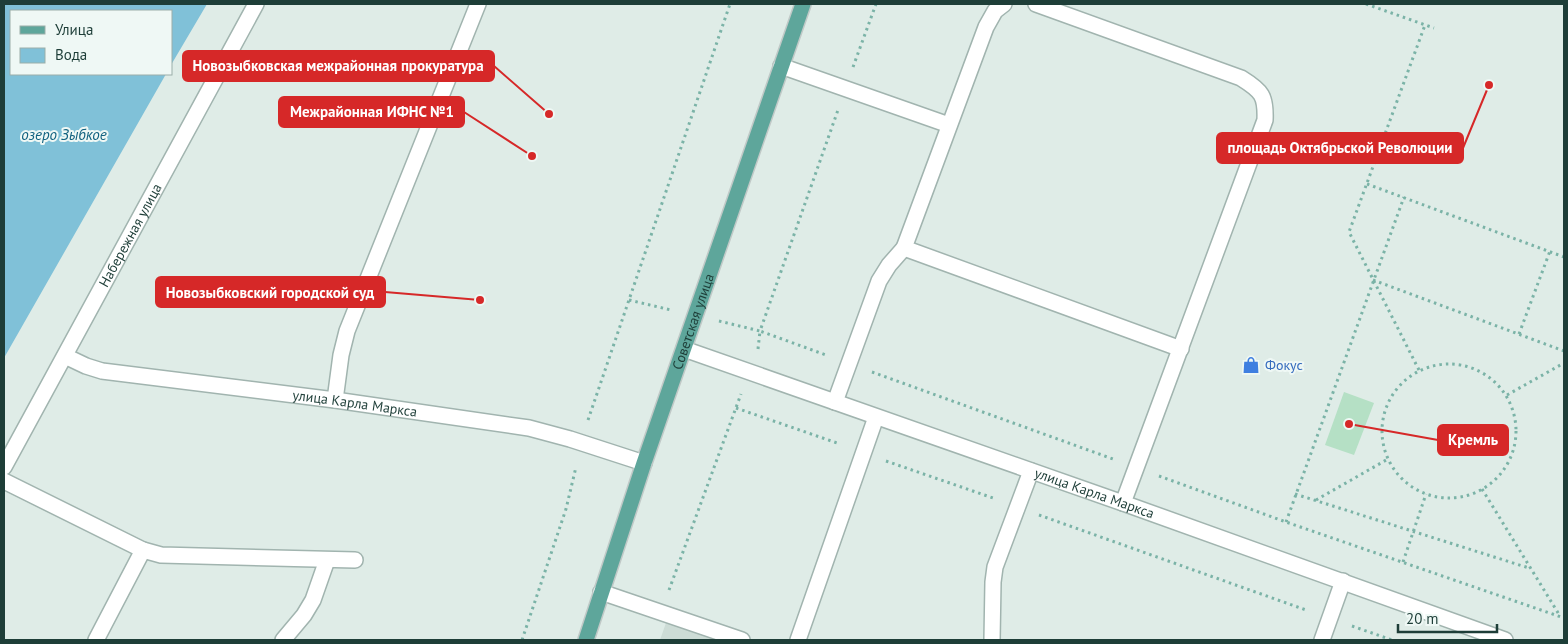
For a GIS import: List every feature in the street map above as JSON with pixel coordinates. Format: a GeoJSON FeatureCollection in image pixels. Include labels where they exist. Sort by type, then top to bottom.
{"type":"FeatureCollection","features":[{"type":"Feature","properties":{"kind":"main road","name":"Советская улица"},"geometry":{"type":"LineString","coordinates":[[586,640],[644,463],[802,4]]}},
{"type":"Feature","properties":{"kind":"street","name":"Набережная улица"},"geometry":{"type":"LineString","coordinates":[[4,467],[256,4]]}},
{"type":"Feature","properties":{"kind":"street"},"geometry":{"type":"LineString","coordinates":[[335,400],[341,354],[347,331],[478,4]]}},
{"type":"Feature","properties":{"kind":"street"},"geometry":{"type":"LineString","coordinates":[[835,402],[879,280],[888,265],[904,248],[986,27],[994,11],[1004,4]]}},
{"type":"Feature","properties":{"kind":"street"},"geometry":{"type":"LineString","coordinates":[[1036,4],[1241,78],[1255,87],[1266,103],[1265,120],[1123,503]]}},
{"type":"Feature","properties":{"kind":"street"},"geometry":{"type":"LineString","coordinates":[[781,66],[949,124]]}},
{"type":"Feature","properties":{"kind":"street"},"geometry":{"type":"LineString","coordinates":[[904,248],[1181,349]]}},
{"type":"Feature","properties":{"kind":"street","name":"улица Карла Маркса"},"geometry":{"type":"LineString","coordinates":[[684,349],[1123,503],[1497,639]]}},
{"type":"Feature","properties":{"kind":"street","name":"улица Карла Маркса"},"geometry":{"type":"LineString","coordinates":[[65,356],[102,371],[335,400],[529,428],[582,442],[644,463]]}},
{"type":"Feature","properties":{"kind":"street"},"geometry":{"type":"LineString","coordinates":[[798,640],[876,417]]}},
{"type":"Feature","properties":{"kind":"street"},"geometry":{"type":"LineString","coordinates":[[992,640],[995,567],[1031,471]]}},
{"type":"Feature","properties":{"kind":"street"},"geometry":{"type":"LineString","coordinates":[[4,480],[143,550],[161,555],[355,560]]}},
{"type":"Feature","properties":{"kind":"street"},"geometry":{"type":"LineString","coordinates":[[96,640],[143,550]]}},
{"type":"Feature","properties":{"kind":"street"},"geometry":{"type":"LineString","coordinates":[[284,640],[304,615],[312,600],[327,560]]}},
{"type":"Feature","properties":{"kind":"street"},"geometry":{"type":"LineString","coordinates":[[1322,640],[1343,582]]}},
{"type":"Feature","properties":{"kind":"street"},"geometry":{"type":"LineString","coordinates":[[601,592],[742,640]]}},
{"type":"Feature","properties":{"kind":"path"},"geometry":{"type":"LineString","coordinates":[[522,640],[566,509],[591,408],[730,4]]}},
{"type":"Feature","properties":{"kind":"path"},"geometry":{"type":"LineString","coordinates":[[661,612],[758,348],[760,331],[876,4]]}},
{"type":"Feature","properties":{"kind":"path"},"geometry":{"type":"LineString","coordinates":[[1366,4],[1434,28]]}},
{"type":"Feature","properties":{"kind":"path"},"geometry":{"type":"LineString","coordinates":[[1419,370],[1349,232],[1425,25]]}},
{"type":"Feature","properties":{"kind":"path"},"geometry":{"type":"LineString","coordinates":[[1367,184],[1564,257]]}},
{"type":"Feature","properties":{"kind":"path"},"geometry":{"type":"LineString","coordinates":[[1286,522],[1404,198]]}},
{"type":"Feature","properties":{"kind":"path"},"geometry":{"type":"LineString","coordinates":[[1519,334],[1550,252]]}},
{"type":"Feature","properties":{"kind":"path"},"geometry":{"type":"LineString","coordinates":[[1373,280],[1564,351]]}},
{"type":"Feature","properties":{"kind":"path"},"geometry":{"type":"LineString","coordinates":[[629,300],[760,331]]}},
{"type":"Feature","properties":{"kind":"path"},"geometry":{"type":"LineString","coordinates":[[1441,363],[1475,368],[1491,377],[1507,395],[1513,406],[1517,424],[1516,443],[1510,461],[1500,476],[1482,489],[1469,496],[1450,498],[1432,496],[1414,489],[1400,477],[1388,460],[1383,444],[1382,426],[1386,408],[1394,391],[1403,381],[1419,370],[1441,363]]}},
{"type":"Feature","properties":{"kind":"path"},"geometry":{"type":"LineString","coordinates":[[1507,395],[1564,363]]}},
{"type":"Feature","properties":{"kind":"path"},"geometry":{"type":"LineString","coordinates":[[736,408],[1392,640]]}},
{"type":"Feature","properties":{"kind":"path"},"geometry":{"type":"LineString","coordinates":[[1316,500],[1388,460]]}},
{"type":"Feature","properties":{"kind":"path"},"geometry":{"type":"LineString","coordinates":[[1482,489],[1560,616]]}},
{"type":"Feature","properties":{"kind":"path"},"geometry":{"type":"LineString","coordinates":[[1295,494],[1530,568]]}},
{"type":"Feature","properties":{"kind":"path"},"geometry":{"type":"LineString","coordinates":[[1403,562],[1426,494]]}},
{"type":"Feature","properties":{"kind":"shaded area"},"geometry":{"type":"Polygon","coordinates":[[[667,620],[725,640],[660,640],[667,620]]]}},
{"type":"Feature","properties":{"kind":"green space"},"geometry":{"type":"Polygon","coordinates":[[[1344,392],[1374,403],[1354,455],[1325,445],[1344,392]]]}},
{"type":"Feature","properties":{"kind":"water","name":"озеро Зыбкое"},"geometry":{"type":"Polygon","coordinates":[[[4,4],[207,4],[172,63],[172,10],[10,10],[10,75],[165,75],[4,358],[4,4]]]}},
{"type":"Feature","properties":{"kind":"place","name":"площадь Октябрьской Революции"},"geometry":{"type":"Point","coordinates":[1489,85]}},
{"type":"Feature","properties":{"kind":"place","name":"Новозыбковская межрайонная прокуратура"},"geometry":{"type":"Point","coordinates":[549,114]}},
{"type":"Feature","properties":{"kind":"place","name":"Межрайонная ИФНС №1"},"geometry":{"type":"Point","coordinates":[532,156]}},
{"type":"Feature","properties":{"kind":"place","name":"Новозыбковский городской суд"},"geometry":{"type":"Point","coordinates":[480,300]}},
{"type":"Feature","properties":{"kind":"place","name":"Фокус"},"geometry":{"type":"Point","coordinates":[1251,365]}},
{"type":"Feature","properties":{"kind":"place","name":"Кремль"},"geometry":{"type":"Point","coordinates":[1349,424]}}]}
